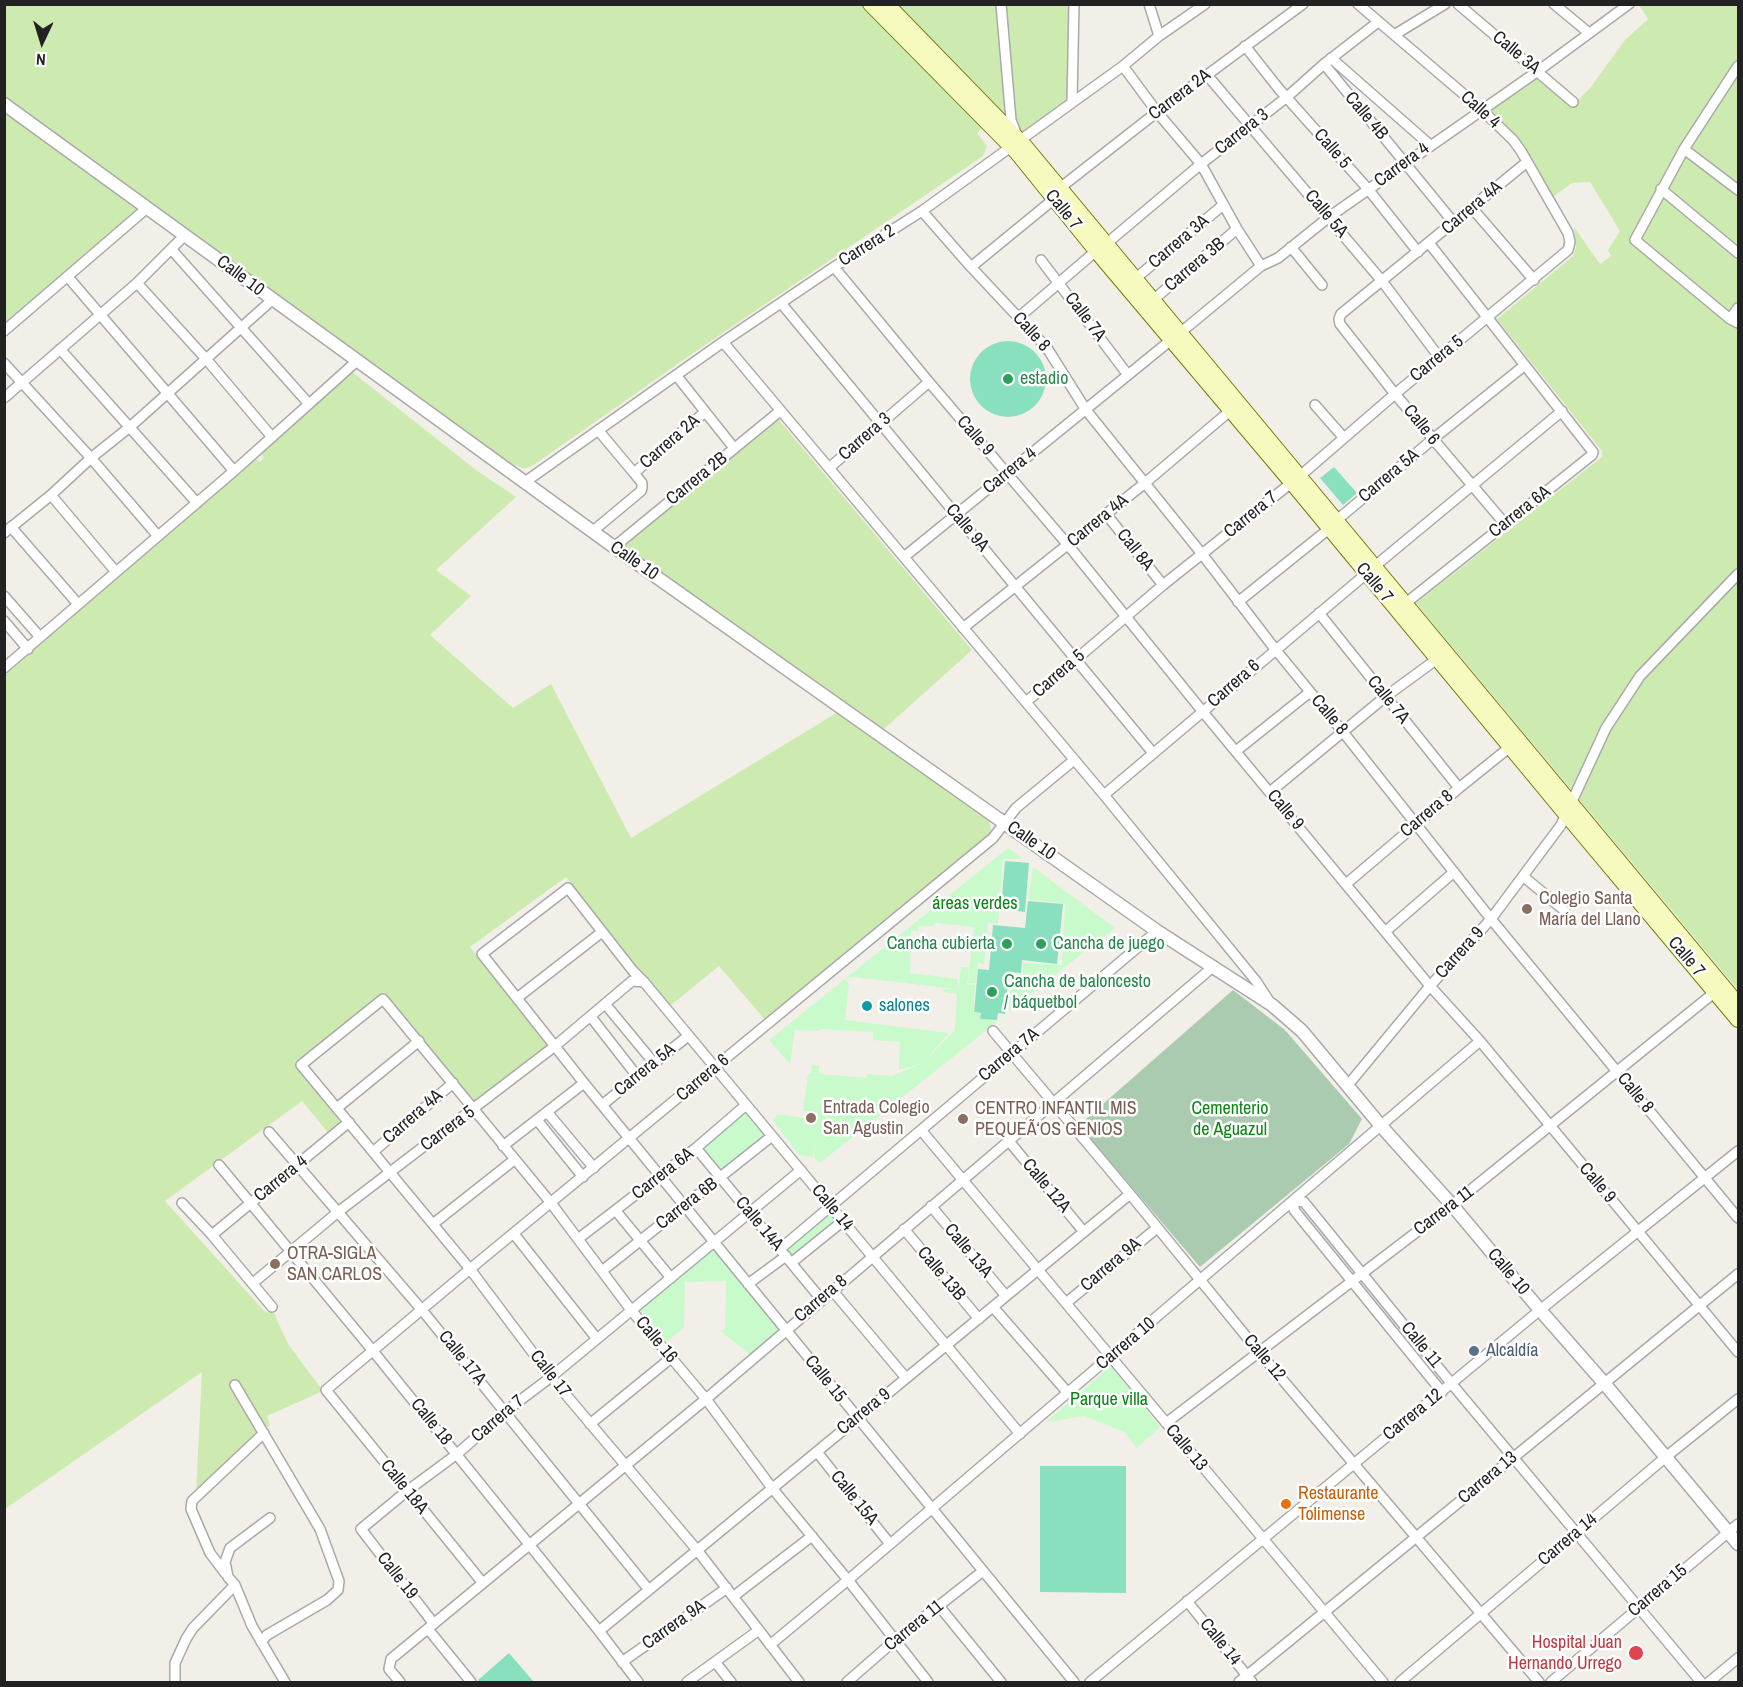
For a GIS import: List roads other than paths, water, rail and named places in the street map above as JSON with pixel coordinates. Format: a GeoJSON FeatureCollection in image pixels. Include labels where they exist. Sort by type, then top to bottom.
{"type":"FeatureCollection","features":[{"type":"Feature","properties":{"kind":"main road"},"geometry":{"type":"LineString","coordinates":[[870,4],[1015,144]]}},
{"type":"Feature","properties":{"kind":"main road"},"geometry":{"type":"LineString","coordinates":[[887,4],[1015,144]]}},
{"type":"Feature","properties":{"kind":"main road","name":"Calle 7"},"geometry":{"type":"LineString","coordinates":[[1015,144],[1334,524],[1437,659],[1510,747],[1569,810],[1738,1004]]}},
{"type":"Feature","properties":{"kind":"main road","name":"Calle 7"},"geometry":{"type":"LineString","coordinates":[[1101,248],[1135,279],[1153,300],[1175,336],[1231,410],[1295,479]]}},
{"type":"Feature","properties":{"kind":"main road","name":"Calle 7"},"geometry":{"type":"LineString","coordinates":[[1371,570],[1406,603],[1738,1020]]}},
{"type":"Feature","properties":{"kind":"street"},"geometry":{"type":"LineString","coordinates":[[1001,4],[1015,144]]}},
{"type":"Feature","properties":{"kind":"street"},"geometry":{"type":"LineString","coordinates":[[1072,102],[1074,4]]}},
{"type":"Feature","properties":{"kind":"street"},"geometry":{"type":"LineString","coordinates":[[1149,4],[1159,36]]}},
{"type":"Feature","properties":{"kind":"street","name":"Carrera 2"},"geometry":{"type":"LineString","coordinates":[[525,482],[723,342],[922,211],[1205,4]]}},
{"type":"Feature","properties":{"kind":"street","name":"Carrera 2A"},"geometry":{"type":"LineString","coordinates":[[971,267],[1157,112],[1303,4]]}},
{"type":"Feature","properties":{"kind":"street","name":"Calle 4"},"geometry":{"type":"LineString","coordinates":[[1358,4],[1481,109],[1513,140],[1568,233],[1570,242]]}},
{"type":"Feature","properties":{"kind":"street"},"geometry":{"type":"LineString","coordinates":[[1394,36],[1446,4]]}},
{"type":"Feature","properties":{"kind":"street","name":"Calle 3A"},"geometry":{"type":"LineString","coordinates":[[1458,4],[1573,102]]}},
{"type":"Feature","properties":{"kind":"street"},"geometry":{"type":"LineString","coordinates":[[1554,4],[1589,33]]}},
{"type":"Feature","properties":{"kind":"street","name":"Carrera 4"},"geometry":{"type":"LineString","coordinates":[[904,557],[1261,266],[1278,258],[1329,217],[1538,71],[1629,4]]}},
{"type":"Feature","properties":{"kind":"street","name":"Carrera 3"},"geometry":{"type":"LineString","coordinates":[[1018,318],[1201,164],[1378,22]]}},
{"type":"Feature","properties":{"kind":"street","name":"Calle 5"},"geometry":{"type":"LineString","coordinates":[[1245,46],[1368,189],[1418,252]]}},
{"type":"Feature","properties":{"kind":"street"},"geometry":{"type":"LineString","coordinates":[[1328,61],[1430,145]]}},
{"type":"Feature","properties":{"kind":"street","name":"Calle 4B"},"geometry":{"type":"LineString","coordinates":[[1328,61],[1454,223]]}},
{"type":"Feature","properties":{"kind":"street"},"geometry":{"type":"LineString","coordinates":[[1123,66],[1157,112],[1201,164],[1237,229],[1261,266]]}},
{"type":"Feature","properties":{"kind":"street"},"geometry":{"type":"LineString","coordinates":[[1738,66],[1684,148],[1635,240],[1734,321],[1738,308]]}},
{"type":"Feature","properties":{"kind":"street","name":"Calle 5A"},"geometry":{"type":"LineString","coordinates":[[1207,75],[1382,281],[1439,357]]}},
{"type":"Feature","properties":{"kind":"street","name":"Calle 10"},"geometry":{"type":"LineString","coordinates":[[4,104],[614,547],[1157,931],[1272,1005],[1302,1031],[1381,1126],[1452,1205],[1667,1456],[1738,1544]]}},
{"type":"Feature","properties":{"kind":"street"},"geometry":{"type":"LineString","coordinates":[[1684,148],[1738,190]]}},
{"type":"Feature","properties":{"kind":"street","name":"Carrera 4A"},"geometry":{"type":"LineString","coordinates":[[1340,324],[1341,314],[1527,162]]}},
{"type":"Feature","properties":{"kind":"street"},"geometry":{"type":"LineString","coordinates":[[1661,189],[1738,253]]}},
{"type":"Feature","properties":{"kind":"street","name":"Carrera 3A"},"geometry":{"type":"LineString","coordinates":[[1135,279],[1223,205]]}},
{"type":"Feature","properties":{"kind":"street"},"geometry":{"type":"LineString","coordinates":[[4,331],[147,208]]}},
{"type":"Feature","properties":{"kind":"street"},"geometry":{"type":"LineString","coordinates":[[1472,208],[1534,280]]}},
{"type":"Feature","properties":{"kind":"street","name":"Calle 8"},"geometry":{"type":"LineString","coordinates":[[922,211],[1047,348],[1086,410],[1275,649],[1491,919],[1738,1218]]}},
{"type":"Feature","properties":{"kind":"street","name":"Carrera 3B"},"geometry":{"type":"LineString","coordinates":[[1153,300],[1237,229]]}},
{"type":"Feature","properties":{"kind":"street"},"geometry":{"type":"LineString","coordinates":[[4,398],[137,283],[185,235]]}},
{"type":"Feature","properties":{"kind":"street","name":"Carrera 5"},"geometry":{"type":"LineString","coordinates":[[1295,479],[1569,250],[1570,242]]}},
{"type":"Feature","properties":{"kind":"street"},"geometry":{"type":"LineString","coordinates":[[1429,243],[1562,411]]}},
{"type":"Feature","properties":{"kind":"street"},"geometry":{"type":"LineString","coordinates":[[1291,247],[1322,285]]}},
{"type":"Feature","properties":{"kind":"street"},"geometry":{"type":"LineString","coordinates":[[172,250],[309,404]]}},
{"type":"Feature","properties":{"kind":"street","name":"Calle 7A"},"geometry":{"type":"LineString","coordinates":[[1041,260],[1128,375]]}},
{"type":"Feature","properties":{"kind":"street","name":"Calle 9"},"geometry":{"type":"LineString","coordinates":[[834,267],[1068,545],[1430,986],[1480,1041],[1738,1352]]}},
{"type":"Feature","properties":{"kind":"street"},"geometry":{"type":"LineString","coordinates":[[68,277],[234,471]]}},
{"type":"Feature","properties":{"kind":"street"},"geometry":{"type":"LineString","coordinates":[[137,283],[207,360],[272,437]]}},
{"type":"Feature","properties":{"kind":"street"},"geometry":{"type":"LineString","coordinates":[[78,604],[8,530],[207,360],[272,300]]}},
{"type":"Feature","properties":{"kind":"street","name":"Calle 9A"},"geometry":{"type":"LineString","coordinates":[[781,303],[1153,753]]}},
{"type":"Feature","properties":{"kind":"street","name":"Calle 6"},"geometry":{"type":"LineString","coordinates":[[1340,324],[1395,394],[1505,524]]}},
{"type":"Feature","properties":{"kind":"street","name":"Calle 10"},"geometry":{"type":"LineString","coordinates":[[723,342],[1104,795],[1256,981],[1272,1005]]}},
{"type":"Feature","properties":{"kind":"street"},"geometry":{"type":"LineString","coordinates":[[60,349],[131,426],[197,503]]}},
{"type":"Feature","properties":{"kind":"street"},"geometry":{"type":"LineString","coordinates":[[4,668],[234,471],[358,360]]}},
{"type":"Feature","properties":{"kind":"street"},"geometry":{"type":"LineString","coordinates":[[4,363],[91,458],[158,536]]}},
{"type":"Feature","properties":{"kind":"street","name":"Carrera 5A"},"geometry":{"type":"LineString","coordinates":[[1238,602],[1525,365]]}},
{"type":"Feature","properties":{"kind":"street"},"geometry":{"type":"LineString","coordinates":[[676,375],[734,448]]}},
{"type":"Feature","properties":{"kind":"street","name":"Carrera 3"},"geometry":{"type":"LineString","coordinates":[[829,468],[929,382]]}},
{"type":"Feature","properties":{"kind":"street"},"geometry":{"type":"LineString","coordinates":[[1316,405],[1344,438]]}},
{"type":"Feature","properties":{"kind":"street","name":"Carrera 4A"},"geometry":{"type":"LineString","coordinates":[[963,628],[1145,483],[1231,410]]}},
{"type":"Feature","properties":{"kind":"street","name":"Carrera 2B"},"geometry":{"type":"LineString","coordinates":[[614,547],[780,411]]}},
{"type":"Feature","properties":{"kind":"street","name":"Carrera 6"},"geometry":{"type":"LineString","coordinates":[[1104,795],[1319,612],[1562,411]]}},
{"type":"Feature","properties":{"kind":"street","name":"Carrera 6A"},"geometry":{"type":"LineString","coordinates":[[1406,603],[1592,456],[1593,452],[1590,447],[1562,411]]}},
{"type":"Feature","properties":{"kind":"street","name":"Carrera 2A"},"geometry":{"type":"LineString","coordinates":[[634,473],[705,412]]}},
{"type":"Feature","properties":{"kind":"street"},"geometry":{"type":"LineString","coordinates":[[592,531],[641,491],[642,483],[598,430]]}},
{"type":"Feature","properties":{"kind":"street","name":"Carrera 7"},"geometry":{"type":"LineString","coordinates":[[1202,554],[1295,479]]}},
{"type":"Feature","properties":{"kind":"street"},"geometry":{"type":"LineString","coordinates":[[51,495],[116,572]]}},
{"type":"Feature","properties":{"kind":"street","name":"Call 8A"},"geometry":{"type":"LineString","coordinates":[[1106,514],[1163,585]]}},
{"type":"Feature","properties":{"kind":"street","name":"Carrera 5"},"geometry":{"type":"LineString","coordinates":[[1026,702],[1202,554]]}},
{"type":"Feature","properties":{"kind":"street","name":"Carrera 9"},"geometry":{"type":"LineString","coordinates":[[1348,1085],[1430,986],[1491,919],[1524,877],[1569,810],[1606,728],[1640,676],[1738,574]]}},
{"type":"Feature","properties":{"kind":"street"},"geometry":{"type":"LineString","coordinates":[[4,596],[40,637]]}},
{"type":"Feature","properties":{"kind":"street","name":"Calle 7A"},"geometry":{"type":"LineString","coordinates":[[1319,612],[1459,788]]}},
{"type":"Feature","properties":{"kind":"street"},"geometry":{"type":"LineString","coordinates":[[4,621],[28,649]]}},
{"type":"Feature","properties":{"kind":"street"},"geometry":{"type":"LineString","coordinates":[[1270,792],[1385,697],[1437,659]]}},
{"type":"Feature","properties":{"kind":"street"},"geometry":{"type":"LineString","coordinates":[[1236,751],[1310,692]]}},
{"type":"Feature","properties":{"kind":"street","name":"Carrera 8"},"geometry":{"type":"LineString","coordinates":[[1346,884],[1510,747]]}},
{"type":"Feature","properties":{"kind":"street","name":"Carrera 6"},"geometry":{"type":"LineString","coordinates":[[326,1390],[993,838],[1016,808],[1074,760]]}},
{"type":"Feature","properties":{"kind":"street"},"geometry":{"type":"LineString","coordinates":[[1386,931],[1454,872]]}},
{"type":"Feature","properties":{"kind":"street"},"geometry":{"type":"LineString","coordinates":[[1524,877],[1565,911]]}},
{"type":"Feature","properties":{"kind":"street","name":"Calle 15"},"geometry":{"type":"LineString","coordinates":[[602,932],[568,888],[482,954],[584,1083],[1074,1683]]}},
{"type":"Feature","properties":{"kind":"street","name":"Carrera 7A"},"geometry":{"type":"LineString","coordinates":[[785,1256],[831,1206],[1157,931]]}},
{"type":"Feature","properties":{"kind":"street"},"geometry":{"type":"LineString","coordinates":[[517,998],[602,932]]}},
{"type":"Feature","properties":{"kind":"street","name":"Calle 14"},"geometry":{"type":"LineString","coordinates":[[602,932],[1020,1434]]}},
{"type":"Feature","properties":{"kind":"street","name":"Carrera 8"},"geometry":{"type":"LineString","coordinates":[[400,1683],[390,1669],[391,1659],[706,1399],[785,1329],[1214,966]]}},
{"type":"Feature","properties":{"kind":"street","name":"Carrera 5"},"geometry":{"type":"LineString","coordinates":[[253,1283],[338,1212],[555,1046],[632,981],[644,982]]}},
{"type":"Feature","properties":{"kind":"street","name":"Carrera 11"},"geometry":{"type":"LineString","coordinates":[[1166,1423],[1452,1205],[1715,992]]}},
{"type":"Feature","properties":{"kind":"street","name":"Calle 16"},"geometry":{"type":"LineString","coordinates":[[302,1065],[384,999],[551,1203],[631,1310],[706,1399],[772,1488],[848,1580],[928,1683]]}},
{"type":"Feature","properties":{"kind":"street"},"geometry":{"type":"LineString","coordinates":[[606,1005],[654,1063]]}},
{"type":"Feature","properties":{"kind":"street"},"geometry":{"type":"LineString","coordinates":[[591,1017],[637,1076]]}},
{"type":"Feature","properties":{"kind":"street","name":"Calle 12"},"geometry":{"type":"LineString","coordinates":[[993,1031],[1130,1194],[1199,1281],[1539,1683]]}},
{"type":"Feature","properties":{"kind":"street","name":"Carrera 5A"},"geometry":{"type":"LineString","coordinates":[[602,1105],[688,1036]]}},
{"type":"Feature","properties":{"kind":"street"},"geometry":{"type":"LineString","coordinates":[[337,1108],[419,1041]]}},
{"type":"Feature","properties":{"kind":"street","name":"Carrera 10"},"geometry":{"type":"LineString","coordinates":[[770,1644],[891,1544],[1480,1041]]}},
{"type":"Feature","properties":{"kind":"street","name":"Calle 17"},"geometry":{"type":"LineString","coordinates":[[302,1065],[470,1269],[551,1377],[734,1596],[799,1683]]}},
{"type":"Feature","properties":{"kind":"street","name":"Carrera 4A"},"geometry":{"type":"LineString","coordinates":[[373,1152],[453,1083]]}},
{"type":"Feature","properties":{"kind":"street","name":"Carrera 5A"},"geometry":{"type":"LineString","coordinates":[[503,1146],[584,1083]]}},
{"type":"Feature","properties":{"kind":"street","name":"Carrera 6A"},"geometry":{"type":"LineString","coordinates":[[578,1239],[696,1148],[746,1105]]}},
{"type":"Feature","properties":{"kind":"street"},"geometry":{"type":"LineString","coordinates":[[547,1112],[594,1168]]}},
{"type":"Feature","properties":{"kind":"street"},"geometry":{"type":"LineString","coordinates":[[537,1120],[583,1177]]}},
{"type":"Feature","properties":{"kind":"street","name":"Carrera 4"},"geometry":{"type":"LineString","coordinates":[[213,1235],[349,1122]]}},
{"type":"Feature","properties":{"kind":"street","name":"Calle 13"},"geometry":{"type":"LineString","coordinates":[[921,1130],[1383,1683]]}},
{"type":"Feature","properties":{"kind":"street","name":"Calle 17A"},"geometry":{"type":"LineString","coordinates":[[269,1132],[506,1411],[649,1590]]}},
{"type":"Feature","properties":{"kind":"street","name":"Carrera 6B"},"geometry":{"type":"LineString","coordinates":[[602,1271],[772,1136]]}},
{"type":"Feature","properties":{"kind":"street","name":"Calle 12A"},"geometry":{"type":"LineString","coordinates":[[1008,1140],[1083,1232]]}},
{"type":"Feature","properties":{"kind":"street","name":"Calle 14A"},"geometry":{"type":"LineString","coordinates":[[696,1148],[821,1299]]}},
{"type":"Feature","properties":{"kind":"street","name":"Carrera 12"},"geometry":{"type":"LineString","coordinates":[[1090,1683],[1451,1383],[1738,1151]]}},
{"type":"Feature","properties":{"kind":"street"},"geometry":{"type":"LineString","coordinates":[[433,1224],[514,1160]]}},
{"type":"Feature","properties":{"kind":"street","name":"Calle 18"},"geometry":{"type":"LineString","coordinates":[[219,1165],[457,1454],[638,1683]]}},
{"type":"Feature","properties":{"kind":"street","name":"Carrera 7"},"geometry":{"type":"LineString","coordinates":[[361,1529],[457,1454],[506,1411],[551,1377],[801,1170]]}},
{"type":"Feature","properties":{"kind":"street","name":"Carrera 9"},"geometry":{"type":"LineString","coordinates":[[599,1631],[1130,1194]]}},
{"type":"Feature","properties":{"kind":"street","name":"Calle 11"},"geometry":{"type":"LineString","coordinates":[[1442,1392],[1294,1210],[1294,1200],[1304,1202],[1451,1383],[1701,1683]]}},
{"type":"Feature","properties":{"kind":"street"},"geometry":{"type":"LineString","coordinates":[[182,1203],[213,1235],[272,1307]]}},
{"type":"Feature","properties":{"kind":"street","name":"Calle 13A"},"geometry":{"type":"LineString","coordinates":[[931,1206],[1006,1296]]}},
{"type":"Feature","properties":{"kind":"street"},"geometry":{"type":"LineString","coordinates":[[616,1211],[671,1278]]}},
{"type":"Feature","properties":{"kind":"street","name":"Carrera 7A"},"geometry":{"type":"LineString","coordinates":[[748,1284],[785,1256],[843,1221]]}},
{"type":"Feature","properties":{"kind":"street","name":"Carrera 9A"},"geometry":{"type":"LineString","coordinates":[[1066,1303],[1157,1228]]}},
{"type":"Feature","properties":{"kind":"street","name":"Calle 13B"},"geometry":{"type":"LineString","coordinates":[[904,1229],[979,1319]]}},
{"type":"Feature","properties":{"kind":"street"},"geometry":{"type":"LineString","coordinates":[[514,1234],[597,1339]]}},
{"type":"Feature","properties":{"kind":"street","name":"Carrera 13"},"geometry":{"type":"LineString","coordinates":[[1239,1683],[1250,1679],[1324,1613],[1738,1274]]}},
{"type":"Feature","properties":{"kind":"street"},"geometry":{"type":"LineString","coordinates":[[832,1290],[906,1378]]}},
{"type":"Feature","properties":{"kind":"street"},"geometry":{"type":"LineString","coordinates":[[993,1307],[1068,1393]]}},
{"type":"Feature","properties":{"kind":"street"},"geometry":{"type":"LineString","coordinates":[[590,1424],[671,1358]]}},
{"type":"Feature","properties":{"kind":"street"},"geometry":{"type":"LineString","coordinates":[[235,1385],[320,1528],[339,1581],[338,1590],[327,1600],[267,1635],[261,1642]]}},
{"type":"Feature","properties":{"kind":"street","name":"Calle 18A"},"geometry":{"type":"LineString","coordinates":[[326,1390],[482,1582]]}},
{"type":"Feature","properties":{"kind":"street","name":"Carrera 14"},"geometry":{"type":"LineString","coordinates":[[1400,1683],[1667,1456],[1738,1399]]}},
{"type":"Feature","properties":{"kind":"street"},"geometry":{"type":"LineString","coordinates":[[264,1433],[192,1501],[191,1509],[210,1553],[235,1585],[252,1626],[285,1683]]}},
{"type":"Feature","properties":{"kind":"street","name":"Calle 15A"},"geometry":{"type":"LineString","coordinates":[[817,1452],[891,1544]]}},
{"type":"Feature","properties":{"kind":"street"},"geometry":{"type":"LineString","coordinates":[[228,1577],[225,1562],[230,1548],[270,1518]]}},
{"type":"Feature","properties":{"kind":"street","name":"Carrera 15"},"geometry":{"type":"LineString","coordinates":[[1551,1683],[1738,1524]]}},
{"type":"Feature","properties":{"kind":"street","name":"Calle 19"},"geometry":{"type":"LineString","coordinates":[[361,1529],[471,1683]]}},
{"type":"Feature","properties":{"kind":"street"},"geometry":{"type":"LineString","coordinates":[[734,1596],[812,1536]]}},
{"type":"Feature","properties":{"kind":"street","name":"Carrera 11"},"geometry":{"type":"LineString","coordinates":[[847,1683],[894,1641],[983,1571]]}},
{"type":"Feature","properties":{"kind":"street"},"geometry":{"type":"LineString","coordinates":[[175,1683],[175,1663],[186,1639],[193,1628],[235,1585]]}},
{"type":"Feature","properties":{"kind":"street","name":"Carrera 9A"},"geometry":{"type":"LineString","coordinates":[[622,1662],[727,1588]]}},
{"type":"Feature","properties":{"kind":"street","name":"Calle 14"},"geometry":{"type":"LineString","coordinates":[[1187,1601],[1250,1679]]}},
{"type":"Feature","properties":{"kind":"street"},"geometry":{"type":"LineString","coordinates":[[939,1606],[1001,1683]]}},
{"type":"Feature","properties":{"kind":"street"},"geometry":{"type":"LineString","coordinates":[[687,1683],[759,1630]]}},
{"type":"Feature","properties":{"kind":"street"},"geometry":{"type":"LineString","coordinates":[[1709,1683],[1738,1658]]}},
{"type":"Feature","properties":{"kind":"street"},"geometry":{"type":"LineString","coordinates":[[716,1663],[731,1683]]}},
{"type":"Feature","properties":{"kind":"street"},"geometry":{"type":"LineString","coordinates":[[858,1674],[865,1683]]}},
{"type":"Feature","properties":{"kind":"place","name":"estadio"},"geometry":{"type":"Point","coordinates":[1008,379]}},
{"type":"Feature","properties":{"kind":"place","name":"Colegio Santa María del Llano"},"geometry":{"type":"Point","coordinates":[1527,909]}},
{"type":"Feature","properties":{"kind":"place","name":"Cancha cubierta"},"geometry":{"type":"Point","coordinates":[1007,944]}},
{"type":"Feature","properties":{"kind":"place","name":"Cancha de juego"},"geometry":{"type":"Point","coordinates":[1041,944]}},
{"type":"Feature","properties":{"kind":"place","name":"Cancha de baloncesto / báquetbol"},"geometry":{"type":"Point","coordinates":[992,992]}},
{"type":"Feature","properties":{"kind":"place","name":"salones"},"geometry":{"type":"Point","coordinates":[867,1006]}},
{"type":"Feature","properties":{"kind":"place","name":"Entrada Colegio San Agustin"},"geometry":{"type":"Point","coordinates":[811,1118]}},
{"type":"Feature","properties":{"kind":"place","name":"CENTRO INFANTIL MIS PEQUEÃ‘OS GENIOS"},"geometry":{"type":"Point","coordinates":[963,1119]}},
{"type":"Feature","properties":{"kind":"place","name":"OTRA-SIGLA SAN CARLOS"},"geometry":{"type":"Point","coordinates":[275,1264]}},
{"type":"Feature","properties":{"kind":"place","name":"Alcaldía"},"geometry":{"type":"Point","coordinates":[1474,1351]}},
{"type":"Feature","properties":{"kind":"place","name":"Restaurante Tolimense"},"geometry":{"type":"Point","coordinates":[1286,1504]}},
{"type":"Feature","properties":{"kind":"place","name":"Hospital Juan Hernando Urrego"},"geometry":{"type":"Point","coordinates":[1636,1653]}},
{"type":"Feature","properties":{"kind":"park label","name":"áreas verdes"},"geometry":{"type":"Point","coordinates":[975,904]}},
{"type":"Feature","properties":{"kind":"park label","name":"Cementerio de Aguazul"},"geometry":{"type":"Point","coordinates":[1230,1119]}},
{"type":"Feature","properties":{"kind":"park label","name":"Parque villa"},"geometry":{"type":"Point","coordinates":[1109,1400]}}]}
